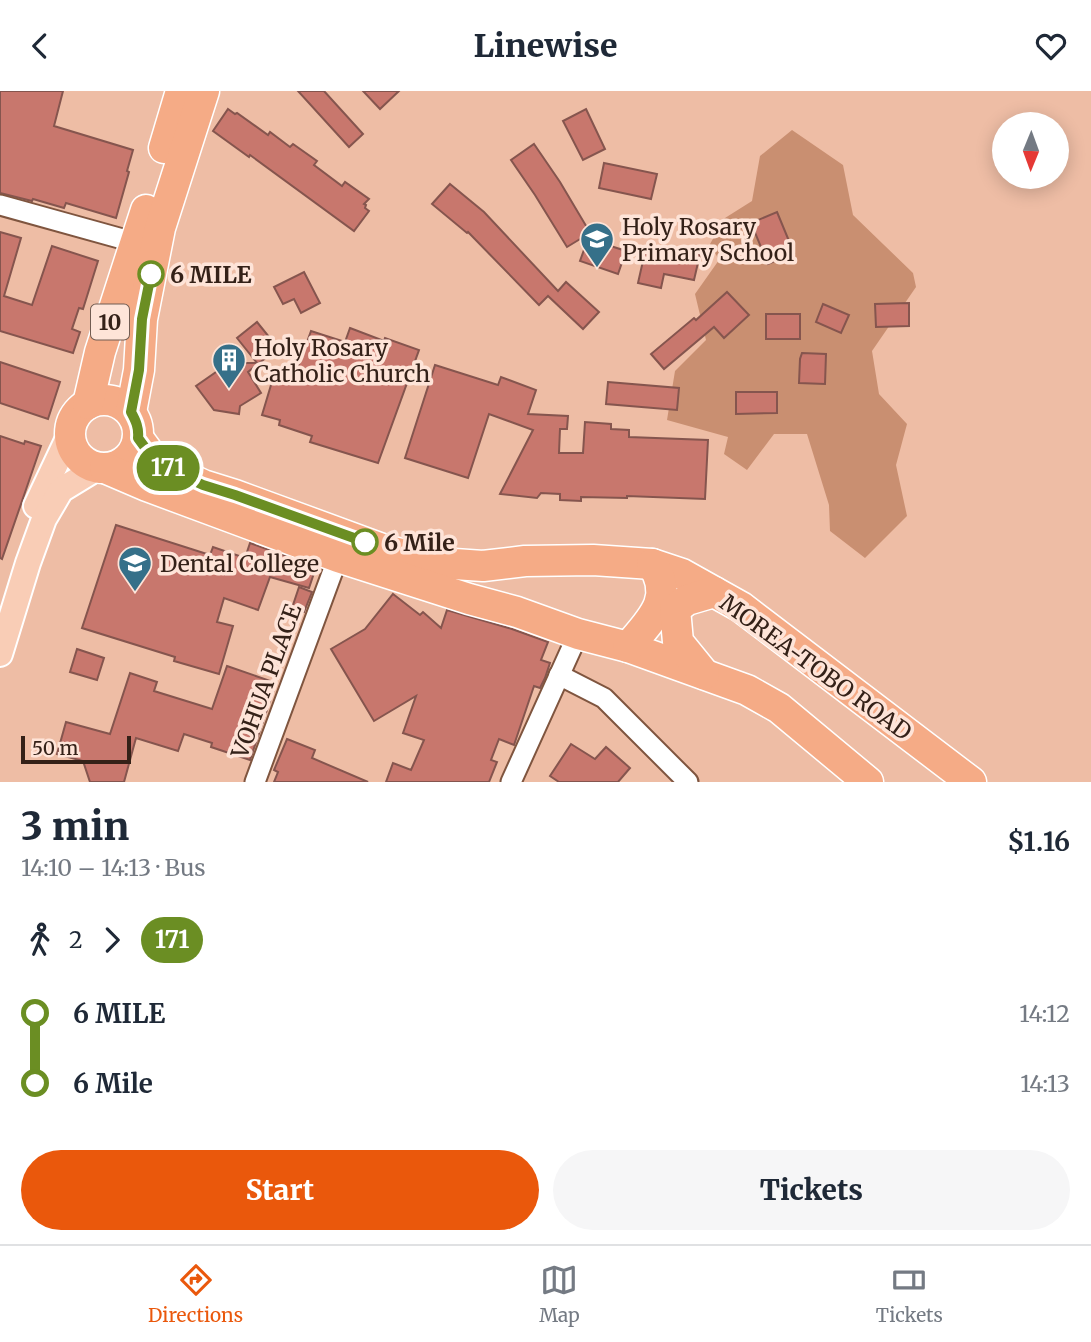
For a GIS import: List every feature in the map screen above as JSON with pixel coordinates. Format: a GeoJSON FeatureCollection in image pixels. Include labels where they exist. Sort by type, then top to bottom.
{"type":"FeatureCollection","features":[{"type":"Feature","properties":{"kind":"highway","name":"10"},"geometry":{"type":"LineString","coordinates":[[88,404],[100,352],[137,243],[181,91]]}},
{"type":"Feature","properties":{"kind":"highway","name":"10"},"geometry":{"type":"LineString","coordinates":[[134,425],[142,319],[160,228],[204,91]]}},
{"type":"Feature","properties":{"kind":"highway"},"geometry":{"type":"LineString","coordinates":[[101,468],[116,466],[132,453],[134,425],[122,405],[111,400],[88,404],[79,410],[73,420],[71,443],[76,454],[85,462],[338,557],[578,634],[628,647],[747,689],[779,708],[868,782]]}},
{"type":"Feature","properties":{"kind":"highway","name":"MOREA-TOBO ROAD"},"geometry":{"type":"LineString","coordinates":[[134,425],[149,453],[166,468],[203,485],[385,550],[440,563],[484,566],[525,561],[593,560],[652,564],[682,574],[741,607],[971,782]]}},
{"type":"Feature","properties":{"kind":"highway"},"geometry":{"type":"LineString","coordinates":[[628,647],[656,614],[660,602],[662,586],[652,564]]}},
{"type":"Feature","properties":{"kind":"highway"},"geometry":{"type":"LineString","coordinates":[[484,566],[476,578],[477,588],[496,606]]}},
{"type":"Feature","properties":{"kind":"highway"},"geometry":{"type":"LineString","coordinates":[[705,674],[678,642],[676,609],[687,600],[714,592]]}},
{"type":"Feature","properties":{"kind":"main road"},"geometry":{"type":"LineString","coordinates":[[0,654],[3,625],[33,512],[70,434]]}},
{"type":"Feature","properties":{"kind":"main road"},"geometry":{"type":"LineString","coordinates":[[3,625],[44,519],[61,490],[101,468]]}},
{"type":"Feature","properties":{"kind":"street"},"geometry":{"type":"LineString","coordinates":[[0,205],[137,243]]}},
{"type":"Feature","properties":{"kind":"street","name":"VOHUA PLACE"},"geometry":{"type":"LineString","coordinates":[[255,782],[338,557]]}},
{"type":"Feature","properties":{"kind":"street"},"geometry":{"type":"LineString","coordinates":[[511,782],[578,634]]}},
{"type":"Feature","properties":{"kind":"street"},"geometry":{"type":"LineString","coordinates":[[559,675],[604,698],[688,782]]}},
{"type":"Feature","properties":{"kind":"shaded area"},"geometry":{"type":"Polygon","coordinates":[[[792,130],[843,165],[853,215],[913,273],[916,287],[872,351],[879,394],[907,424],[896,465],[907,516],[865,558],[830,531],[829,505],[807,434],[774,434],[747,470],[724,454],[728,437],[667,420],[675,371],[706,340],[695,294],[719,260],[710,244],[725,218],[752,201],[760,156],[792,130]]]}},
{"type":"Feature","properties":{"kind":"building"},"geometry":{"type":"Polygon","coordinates":[[[0,91],[63,91],[54,126],[133,150],[116,218],[66,203],[64,208],[0,193],[0,91]]]}},
{"type":"Feature","properties":{"kind":"building"},"geometry":{"type":"Polygon","coordinates":[[[298,91],[324,91],[363,134],[349,147],[298,91]]]}},
{"type":"Feature","properties":{"kind":"building"},"geometry":{"type":"Polygon","coordinates":[[[363,91],[399,91],[380,109],[363,91]]]}},
{"type":"Feature","properties":{"kind":"building"},"geometry":{"type":"Polygon","coordinates":[[[228,109],[268,135],[270,132],[290,147],[293,144],[317,161],[314,165],[342,186],[345,182],[369,199],[364,204],[369,211],[354,231],[213,131],[228,109]]]}},
{"type":"Feature","properties":{"kind":"building"},"geometry":{"type":"Polygon","coordinates":[[[586,109],[605,149],[583,160],[563,121],[586,109]]]}},
{"type":"Feature","properties":{"kind":"building"},"geometry":{"type":"Polygon","coordinates":[[[534,144],[560,182],[595,241],[626,251],[618,274],[580,261],[590,233],[567,247],[511,160],[534,144]]]}},
{"type":"Feature","properties":{"kind":"building"},"geometry":{"type":"Polygon","coordinates":[[[604,163],[657,174],[651,199],[599,188],[604,163]]]}},
{"type":"Feature","properties":{"kind":"building"},"geometry":{"type":"Polygon","coordinates":[[[450,184],[484,212],[558,291],[566,282],[599,312],[583,329],[548,296],[539,305],[468,232],[432,204],[450,184]]]}},
{"type":"Feature","properties":{"kind":"building"},"geometry":{"type":"Polygon","coordinates":[[[777,212],[794,253],[768,264],[751,223],[777,212]]]}},
{"type":"Feature","properties":{"kind":"building"},"geometry":{"type":"Polygon","coordinates":[[[0,232],[21,238],[4,296],[32,305],[52,246],[98,261],[83,309],[79,308],[72,329],[80,332],[73,353],[0,331],[0,232]]]}},
{"type":"Feature","properties":{"kind":"building"},"geometry":{"type":"Polygon","coordinates":[[[676,249],[700,254],[694,280],[664,274],[661,288],[638,283],[645,252],[674,258],[676,249]]]}},
{"type":"Feature","properties":{"kind":"building"},"geometry":{"type":"Polygon","coordinates":[[[304,272],[320,303],[301,313],[294,299],[283,304],[274,287],[304,272]]]}},
{"type":"Feature","properties":{"kind":"building"},"geometry":{"type":"Polygon","coordinates":[[[727,292],[749,315],[724,338],[714,327],[664,369],[651,354],[694,318],[696,320],[727,292]]]}},
{"type":"Feature","properties":{"kind":"building"},"geometry":{"type":"Polygon","coordinates":[[[909,303],[909,326],[876,327],[875,304],[909,303]]]}},
{"type":"Feature","properties":{"kind":"building"},"geometry":{"type":"Polygon","coordinates":[[[823,304],[849,315],[841,333],[816,322],[823,304]]]}},
{"type":"Feature","properties":{"kind":"building"},"geometry":{"type":"Polygon","coordinates":[[[766,314],[800,314],[800,339],[766,339],[766,314]]]}},
{"type":"Feature","properties":{"kind":"building","name":"Holy Rosary Catholic Church"},"geometry":{"type":"Polygon","coordinates":[[[257,322],[278,348],[248,372],[261,393],[240,406],[239,414],[214,410],[196,386],[229,363],[257,363],[237,338],[257,322]]]}},
{"type":"Feature","properties":{"kind":"building"},"geometry":{"type":"Polygon","coordinates":[[[350,328],[419,350],[378,463],[310,442],[312,436],[279,425],[280,420],[262,415],[274,375],[293,381],[311,331],[345,342],[350,328]]]}},
{"type":"Feature","properties":{"kind":"building"},"geometry":{"type":"Polygon","coordinates":[[[802,353],[826,354],[825,384],[799,383],[802,353]]]}},
{"type":"Feature","properties":{"kind":"building"},"geometry":{"type":"Polygon","coordinates":[[[0,362],[60,382],[48,419],[0,403],[0,362]]]}},
{"type":"Feature","properties":{"kind":"building"},"geometry":{"type":"Polygon","coordinates":[[[435,365],[498,385],[501,377],[536,390],[528,414],[568,416],[567,429],[560,429],[559,453],[583,453],[585,422],[611,424],[611,429],[629,430],[629,437],[708,440],[705,499],[627,496],[581,497],[581,501],[560,500],[560,494],[541,493],[537,498],[500,494],[533,430],[489,414],[468,478],[405,458],[435,365]]]}},
{"type":"Feature","properties":{"kind":"building"},"geometry":{"type":"Polygon","coordinates":[[[608,382],[679,388],[677,410],[606,404],[608,382]]]}},
{"type":"Feature","properties":{"kind":"building"},"geometry":{"type":"Polygon","coordinates":[[[736,392],[777,392],[777,413],[736,414],[736,392]]]}},
{"type":"Feature","properties":{"kind":"building"},"geometry":{"type":"Polygon","coordinates":[[[0,436],[41,446],[2,559],[0,558],[0,436]]]}},
{"type":"Feature","properties":{"kind":"building"},"geometry":{"type":"Polygon","coordinates":[[[116,525],[210,555],[213,547],[245,558],[250,543],[316,567],[309,588],[270,577],[258,610],[224,598],[217,622],[233,626],[219,674],[174,661],[175,657],[82,628],[116,525]]]}},
{"type":"Feature","properties":{"kind":"building"},"geometry":{"type":"Polygon","coordinates":[[[299,587],[312,592],[304,612],[292,608],[299,587]]]}},
{"type":"Feature","properties":{"kind":"building"},"geometry":{"type":"Polygon","coordinates":[[[393,594],[420,615],[423,612],[441,628],[447,610],[548,642],[541,660],[550,663],[545,678],[540,688],[534,686],[514,745],[499,739],[491,760],[497,762],[489,782],[386,782],[393,763],[411,770],[424,740],[403,733],[416,696],[374,721],[331,649],[365,629],[393,594]]]}},
{"type":"Feature","properties":{"kind":"building"},"geometry":{"type":"Polygon","coordinates":[[[77,649],[104,658],[97,680],[70,672],[77,649]]]}},
{"type":"Feature","properties":{"kind":"building"},"geometry":{"type":"Polygon","coordinates":[[[227,666],[276,683],[250,760],[211,747],[212,743],[184,734],[178,751],[136,738],[124,782],[90,782],[83,761],[57,754],[66,722],[110,734],[130,673],[157,682],[154,691],[212,709],[227,666]]]}},
{"type":"Feature","properties":{"kind":"building"},"geometry":{"type":"Polygon","coordinates":[[[287,739],[315,750],[312,758],[368,782],[274,782],[278,772],[274,770],[287,739]]]}},
{"type":"Feature","properties":{"kind":"building"},"geometry":{"type":"Polygon","coordinates":[[[571,744],[595,759],[606,747],[630,768],[618,782],[559,782],[550,776],[571,744]]]}},
{"type":"Feature","properties":{"kind":"bus line","name":"171"},"geometry":{"type":"LineString","coordinates":[[151,274],[142,319],[139,370],[131,412],[136,422],[138,438],[149,453],[166,468],[203,485],[365,542]]}},
{"type":"Feature","properties":{"kind":"place","name":"Holy Rosary Primary School"},"geometry":{"type":"Point","coordinates":[597,269]}},
{"type":"Feature","properties":{"kind":"place","name":"6 MILE"},"geometry":{"type":"Point","coordinates":[151,274]}},
{"type":"Feature","properties":{"kind":"place","name":"Holy Rosary Catholic Church"},"geometry":{"type":"Point","coordinates":[229,390]}},
{"type":"Feature","properties":{"kind":"place","name":"6 Mile"},"geometry":{"type":"Point","coordinates":[365,542]}},
{"type":"Feature","properties":{"kind":"place","name":"Dental College"},"geometry":{"type":"Point","coordinates":[135,593]}}]}
